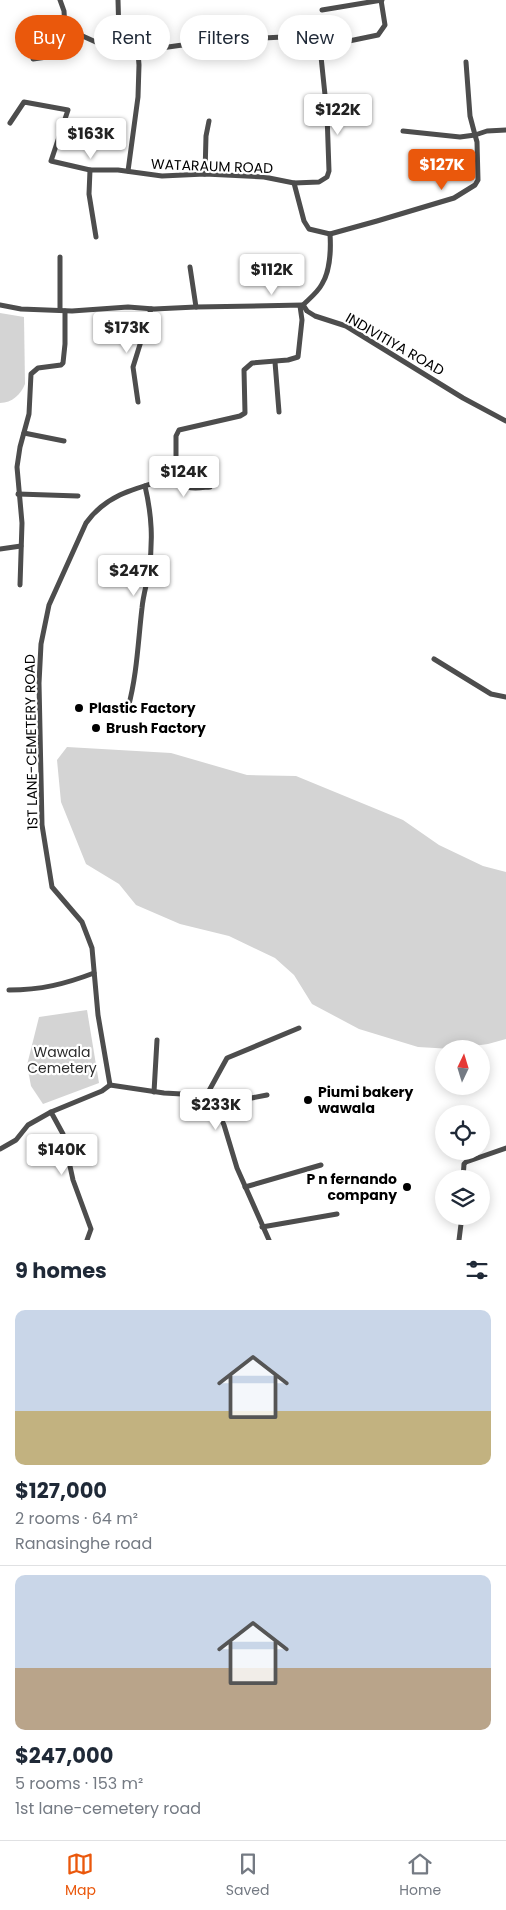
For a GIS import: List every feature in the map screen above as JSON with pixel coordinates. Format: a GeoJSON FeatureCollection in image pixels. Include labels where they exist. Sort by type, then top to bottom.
{"type":"FeatureCollection","features":[{"type":"Feature","properties":{"kind":"street"},"geometry":{"type":"LineString","coordinates":[[60,0],[64,15]]}},
{"type":"Feature","properties":{"kind":"street"},"geometry":{"type":"LineString","coordinates":[[118,0],[118,15]]}},
{"type":"Feature","properties":{"kind":"street"},"geometry":{"type":"LineString","coordinates":[[322,10],[382,0]]}},
{"type":"Feature","properties":{"kind":"street","name":"WATARAUM ROAD"},"geometry":{"type":"LineString","coordinates":[[10,123],[24,102],[68,110],[51,161],[90,170],[128,171],[162,176],[204,174],[264,177],[294,183],[319,182],[327,177],[329,171],[327,114],[320,48],[378,35],[385,24],[382,0]]}},
{"type":"Feature","properties":{"kind":"street"},"geometry":{"type":"LineString","coordinates":[[170,46],[220,40],[278,37]]}},
{"type":"Feature","properties":{"kind":"street"},"geometry":{"type":"LineString","coordinates":[[128,171],[138,97],[138,60]]}},
{"type":"Feature","properties":{"kind":"street"},"geometry":{"type":"LineString","coordinates":[[294,183],[304,220],[309,229],[330,234],[377,222],[454,198],[475,185],[478,180],[477,142],[470,116],[466,62]]}},
{"type":"Feature","properties":{"kind":"street"},"geometry":{"type":"LineString","coordinates":[[204,174],[206,136],[209,122]]}},
{"type":"Feature","properties":{"kind":"street"},"geometry":{"type":"LineString","coordinates":[[403,131],[460,137],[506,130]]}},
{"type":"Feature","properties":{"kind":"street"},"geometry":{"type":"LineString","coordinates":[[90,170],[89,194],[96,237]]}},
{"type":"Feature","properties":{"kind":"street"},"geometry":{"type":"LineString","coordinates":[[0,306],[21,309],[62,310],[128,307],[151,309],[196,306],[302,305],[322,285],[326,274],[331,243],[330,234]]}},
{"type":"Feature","properties":{"kind":"street"},"geometry":{"type":"LineString","coordinates":[[20,585],[22,524],[17,466],[29,414],[31,374],[38,368],[63,364],[66,324],[62,310],[60,257]]}},
{"type":"Feature","properties":{"kind":"street"},"geometry":{"type":"LineString","coordinates":[[190,267],[196,306]]}},
{"type":"Feature","properties":{"kind":"street"},"geometry":{"type":"LineString","coordinates":[[210,487],[187,488],[179,483],[176,477],[176,436],[180,430],[240,416],[244,413],[244,370],[252,363],[275,362],[298,357],[302,305]]}},
{"type":"Feature","properties":{"kind":"street","name":"INDIVITIYA ROAD"},"geometry":{"type":"LineString","coordinates":[[302,305],[315,316],[346,326],[463,398],[506,421]]}},
{"type":"Feature","properties":{"kind":"street"},"geometry":{"type":"LineString","coordinates":[[138,402],[133,367],[151,309]]}},
{"type":"Feature","properties":{"kind":"street"},"geometry":{"type":"LineString","coordinates":[[275,362],[279,412]]}},
{"type":"Feature","properties":{"kind":"street"},"geometry":{"type":"LineString","coordinates":[[24,433],[64,442]]}},
{"type":"Feature","properties":{"kind":"street","name":"1ST LANE-CEMETERY ROAD"},"geometry":{"type":"LineString","coordinates":[[110,1085],[98,1015],[92,948],[82,922],[52,887],[42,825],[40,644],[49,605],[86,522],[95,510],[109,499],[176,477]]}},
{"type":"Feature","properties":{"kind":"street"},"geometry":{"type":"LineString","coordinates":[[128,708],[133,690],[142,607],[149,570],[152,529],[151,511],[145,486]]}},
{"type":"Feature","properties":{"kind":"street"},"geometry":{"type":"LineString","coordinates":[[18,494],[78,496]]}},
{"type":"Feature","properties":{"kind":"street"},"geometry":{"type":"LineString","coordinates":[[0,549],[21,546]]}},
{"type":"Feature","properties":{"kind":"street"},"geometry":{"type":"LineString","coordinates":[[434,659],[491,694],[506,697]]}},
{"type":"Feature","properties":{"kind":"street"},"geometry":{"type":"LineString","coordinates":[[9,990],[33,990],[65,984],[94,973]]}},
{"type":"Feature","properties":{"kind":"street"},"geometry":{"type":"LineString","coordinates":[[205,1098],[228,1058],[299,1028]]}},
{"type":"Feature","properties":{"kind":"street"},"geometry":{"type":"LineString","coordinates":[[154,1092],[157,1040]]}},
{"type":"Feature","properties":{"kind":"street"},"geometry":{"type":"LineString","coordinates":[[0,1149],[16,1140],[28,1125],[51,1112],[102,1091],[110,1085],[154,1092],[200,1095],[215,1105],[224,1125],[237,1168],[262,1228],[269,1240]]}},
{"type":"Feature","properties":{"kind":"street"},"geometry":{"type":"LineString","coordinates":[[215,1105],[267,1095]]}},
{"type":"Feature","properties":{"kind":"street"},"geometry":{"type":"LineString","coordinates":[[51,1112],[63,1134],[73,1180],[91,1229],[87,1240]]}},
{"type":"Feature","properties":{"kind":"street"},"geometry":{"type":"LineString","coordinates":[[464,1170],[466,1162],[506,1148]]}},
{"type":"Feature","properties":{"kind":"street"},"geometry":{"type":"LineString","coordinates":[[245,1186],[321,1165]]}},
{"type":"Feature","properties":{"kind":"street"},"geometry":{"type":"LineString","coordinates":[[262,1228],[337,1214]]}},
{"type":"Feature","properties":{"kind":"street"},"geometry":{"type":"LineString","coordinates":[[459,1240],[461,1225]]}},
{"type":"Feature","properties":{"kind":"green space"},"geometry":{"type":"Polygon","coordinates":[[[0,313],[24,317],[25,384],[16,397],[4,403],[0,403],[0,313]]]}},
{"type":"Feature","properties":{"kind":"green space"},"geometry":{"type":"Polygon","coordinates":[[[67,747],[171,753],[247,775],[296,776],[403,820],[439,845],[483,866],[506,872],[506,1039],[490,1043],[490,1040],[435,1040],[435,1048],[418,1047],[359,1029],[312,1004],[294,975],[275,958],[229,936],[180,924],[136,905],[119,884],[86,864],[61,802],[57,760],[67,747]]]}},
{"type":"Feature","properties":{"kind":"green space","name":"Wawala Cemetery"},"geometry":{"type":"Polygon","coordinates":[[[87,1010],[99,1083],[43,1104],[31,1086],[27,1065],[39,1017],[87,1010]]]}},
{"type":"Feature","properties":{"kind":"place","name":"Plastic Factory"},"geometry":{"type":"Point","coordinates":[79,708]}},
{"type":"Feature","properties":{"kind":"place","name":"Brush Factory"},"geometry":{"type":"Point","coordinates":[96,728]}},
{"type":"Feature","properties":{"kind":"place","name":"Piumi bakery wawala"},"geometry":{"type":"Point","coordinates":[308,1100]}},
{"type":"Feature","properties":{"kind":"place","name":"P n fernando company"},"geometry":{"type":"Point","coordinates":[407,1187]}}]}
